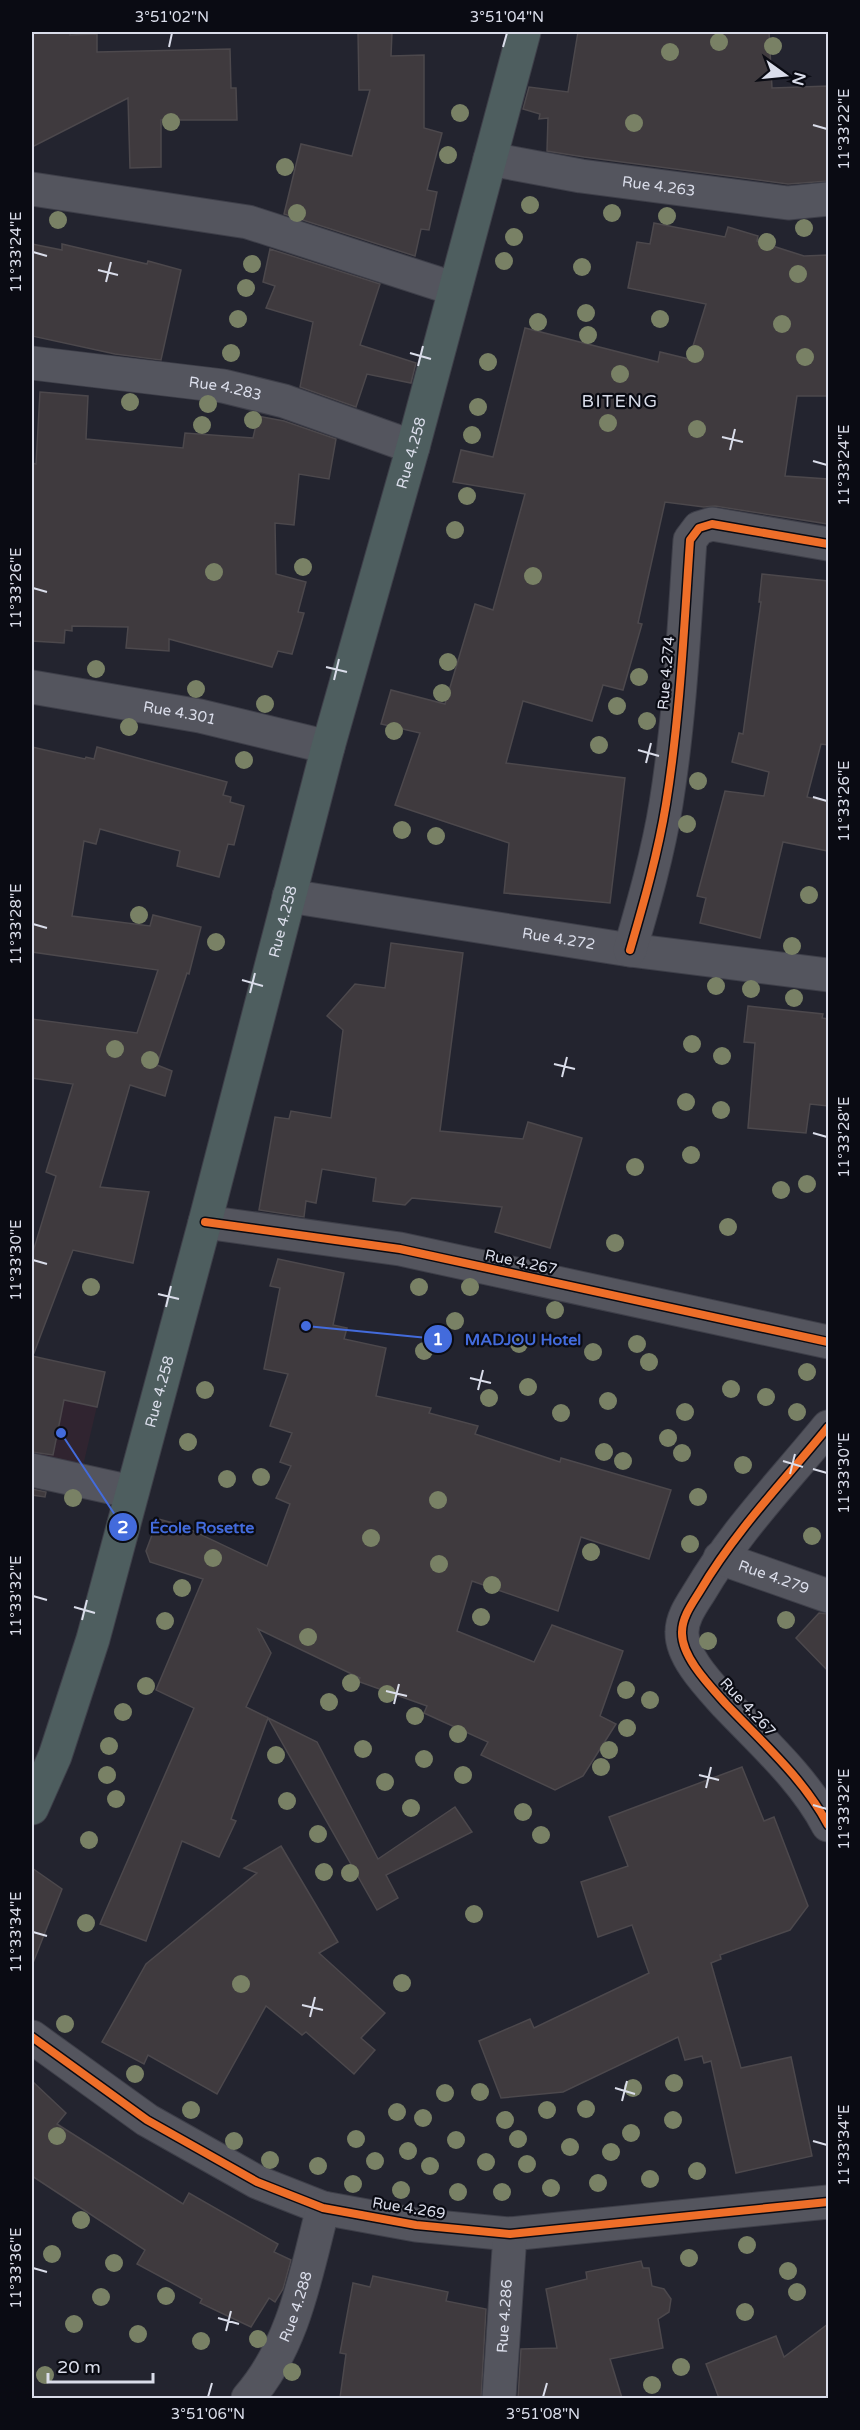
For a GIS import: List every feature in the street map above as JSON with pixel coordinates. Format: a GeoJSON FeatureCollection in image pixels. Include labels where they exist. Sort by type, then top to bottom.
{"type":"FeatureCollection","features":[{"type":"Feature","properties":{"kind":"highway","name":"Rue 4.258"},"geometry":{"type":"LineString","coordinates":[[32,1808],[56,1756],[93,1638],[205,1222],[328,747],[413,447],[524,32]]}},
{"type":"Feature","properties":{"kind":"street","name":"Rue 4.263"},"geometry":{"type":"LineString","coordinates":[[490,159],[581,176],[788,203],[828,199]]}},
{"type":"Feature","properties":{"kind":"street"},"geometry":{"type":"LineString","coordinates":[[32,189],[248,222],[455,289]]}},
{"type":"Feature","properties":{"kind":"street","name":"Rue 4.283"},"geometry":{"type":"LineString","coordinates":[[32,363],[223,386],[284,400],[413,447]]}},
{"type":"Feature","properties":{"kind":"street","name":"Rue 4.274"},"geometry":{"type":"LineString","coordinates":[[630,950],[666,804],[682,664],[690,540],[699,528],[712,524],[828,544]]}},
{"type":"Feature","properties":{"kind":"street","name":"Rue 4.301"},"geometry":{"type":"LineString","coordinates":[[32,687],[200,716],[328,747]]}},
{"type":"Feature","properties":{"kind":"street","name":"Rue 4.272"},"geometry":{"type":"LineString","coordinates":[[290,896],[630,950],[828,975]]}},
{"type":"Feature","properties":{"kind":"street","name":"Rue 4.267"},"geometry":{"type":"LineString","coordinates":[[205,1222],[400,1250],[828,1342]]}},
{"type":"Feature","properties":{"kind":"street","name":"Rue 4.267"},"geometry":{"type":"LineString","coordinates":[[828,1426],[758,1508],[720,1558],[685,1617],[681,1634],[686,1650],[704,1680],[804,1787],[828,1825]]}},
{"type":"Feature","properties":{"kind":"street"},"geometry":{"type":"LineString","coordinates":[[32,1470],[132,1492]]}},
{"type":"Feature","properties":{"kind":"street","name":"Rue 4.279"},"geometry":{"type":"LineString","coordinates":[[720,1558],[828,1596]]}},
{"type":"Feature","properties":{"kind":"street","name":"Rue 4.269"},"geometry":{"type":"LineString","coordinates":[[32,2037],[147,2120],[257,2182],[323,2208],[416,2225],[510,2234],[828,2202]]}},
{"type":"Feature","properties":{"kind":"street","name":"Rue 4.288"},"geometry":{"type":"LineString","coordinates":[[248,2398],[258,2387],[296,2312],[323,2208]]}},
{"type":"Feature","properties":{"kind":"street","name":"Rue 4.286"},"geometry":{"type":"LineString","coordinates":[[499,2398],[510,2234]]}},
{"type":"Feature","properties":{"kind":"shaded area"},"geometry":{"type":"Polygon","coordinates":[[[32,1356],[105,1372],[83,1466],[32,1459],[32,1356]]]}},
{"type":"Feature","properties":{"kind":"building"},"geometry":{"type":"Polygon","coordinates":[[[32,32],[70,32],[70,35],[97,34],[97,52],[230,49],[231,88],[236,88],[237,120],[161,120],[161,167],[130,168],[128,98],[32,147],[32,32]]]}},
{"type":"Feature","properties":{"kind":"building"},"geometry":{"type":"Polygon","coordinates":[[[358,32],[392,32],[391,56],[424,55],[424,128],[442,133],[427,190],[437,192],[429,230],[421,229],[415,256],[284,214],[301,144],[352,156],[370,90],[359,90],[358,32]]]}},
{"type":"Feature","properties":{"kind":"building"},"geometry":{"type":"Polygon","coordinates":[[[578,32],[769,32],[772,88],[828,86],[828,181],[788,184],[547,151],[548,118],[539,119],[540,114],[523,109],[529,87],[568,92],[578,32]]]}},
{"type":"Feature","properties":{"kind":"building"},"geometry":{"type":"Polygon","coordinates":[[[654,223],[725,237],[728,227],[758,236],[757,241],[804,256],[828,255],[828,396],[797,396],[785,476],[828,479],[828,524],[715,506],[704,507],[665,502],[638,623],[642,624],[623,690],[603,685],[592,721],[523,701],[506,763],[625,778],[610,903],[504,893],[509,843],[395,805],[420,733],[381,724],[391,690],[445,704],[475,604],[493,610],[525,494],[453,482],[461,450],[493,457],[525,328],[658,362],[660,352],[689,359],[706,304],[628,288],[637,242],[650,244],[654,223]]]}},
{"type":"Feature","properties":{"kind":"building"},"geometry":{"type":"Polygon","coordinates":[[[32,244],[62,250],[62,244],[181,270],[161,360],[115,354],[32,336],[32,244]]]}},
{"type":"Feature","properties":{"kind":"building"},"geometry":{"type":"Polygon","coordinates":[[[270,249],[380,284],[360,345],[416,363],[411,383],[367,374],[356,407],[300,387],[313,322],[266,308],[275,286],[263,282],[270,249]]]}},
{"type":"Feature","properties":{"kind":"building"},"geometry":{"type":"Polygon","coordinates":[[[40,392],[88,396],[86,439],[183,448],[185,433],[253,438],[258,416],[284,421],[336,439],[329,479],[299,474],[294,525],[275,523],[276,574],[306,582],[298,612],[304,613],[292,654],[278,651],[272,667],[169,639],[169,651],[126,648],[128,627],[72,626],[72,631],[65,630],[64,643],[32,641],[32,463],[36,464],[40,392]]]}},
{"type":"Feature","properties":{"kind":"building"},"geometry":{"type":"Polygon","coordinates":[[[762,574],[828,581],[828,745],[821,744],[807,797],[828,802],[828,851],[783,842],[760,938],[700,923],[706,898],[697,896],[725,791],[764,796],[769,772],[732,762],[739,733],[743,734],[761,602],[759,602],[762,574]]]}},
{"type":"Feature","properties":{"kind":"building"},"geometry":{"type":"Polygon","coordinates":[[[32,747],[94,759],[97,747],[227,782],[223,795],[231,797],[230,802],[244,806],[234,845],[228,844],[219,877],[177,866],[180,851],[100,829],[96,844],[84,841],[72,916],[150,926],[153,915],[201,927],[189,974],[187,973],[157,1065],[172,1071],[165,1096],[130,1085],[100,1187],[149,1192],[133,1263],[73,1250],[34,1353],[32,1352],[32,1255],[56,1176],[46,1172],[73,1084],[32,1078],[32,1019],[137,1033],[158,970],[32,952],[32,747]]]}},
{"type":"Feature","properties":{"kind":"building"},"geometry":{"type":"Polygon","coordinates":[[[391,943],[463,953],[440,1131],[523,1139],[528,1122],[582,1138],[550,1248],[495,1232],[502,1207],[412,1198],[405,1205],[373,1201],[376,1178],[322,1169],[316,1203],[306,1201],[304,1217],[259,1210],[275,1117],[289,1119],[291,1111],[331,1118],[343,1030],[327,1016],[355,984],[385,988],[391,943]]]}},
{"type":"Feature","properties":{"kind":"building"},"geometry":{"type":"Polygon","coordinates":[[[748,1006],[823,1014],[822,1018],[828,1019],[828,1106],[810,1104],[806,1133],[748,1128],[755,1043],[744,1042],[748,1006]]]}},
{"type":"Feature","properties":{"kind":"building"},"geometry":{"type":"Polygon","coordinates":[[[278,1259],[344,1273],[333,1325],[347,1328],[344,1339],[386,1348],[376,1396],[431,1408],[429,1413],[478,1426],[475,1434],[560,1462],[561,1458],[671,1490],[649,1559],[581,1537],[558,1611],[472,1581],[457,1631],[534,1662],[552,1625],[623,1651],[600,1716],[616,1724],[583,1776],[555,1790],[481,1755],[488,1742],[424,1713],[427,1706],[357,1681],[360,1678],[258,1629],[271,1653],[246,1707],[317,1742],[378,1859],[455,1807],[472,1832],[386,1875],[398,1898],[377,1910],[268,1718],[231,1819],[236,1821],[219,1857],[182,1841],[146,1941],[100,1924],[194,1708],[156,1690],[203,1579],[150,1562],[146,1551],[158,1519],[192,1528],[191,1530],[267,1566],[290,1504],[276,1498],[291,1466],[280,1462],[292,1433],[270,1426],[288,1374],[264,1369],[280,1288],[270,1286],[278,1259]]]}},
{"type":"Feature","properties":{"kind":"building"},"geometry":{"type":"Polygon","coordinates":[[[32,1356],[105,1372],[97,1407],[64,1400],[53,1455],[32,1452],[32,1356]]]}},
{"type":"Feature","properties":{"kind":"building"},"geometry":{"type":"Polygon","coordinates":[[[32,1489],[46,1492],[45,1497],[32,1495],[32,1489]]]}},
{"type":"Feature","properties":{"kind":"building"},"geometry":{"type":"Polygon","coordinates":[[[819,1613],[828,1614],[828,1671],[796,1638],[819,1613]]]}},
{"type":"Feature","properties":{"kind":"building"},"geometry":{"type":"Polygon","coordinates":[[[742,1767],[764,1821],[774,1817],[808,1906],[790,1930],[720,1955],[721,1959],[711,1963],[741,2068],[791,2057],[812,2156],[736,2173],[711,2061],[704,2063],[702,2056],[685,2060],[678,2037],[563,2092],[501,2098],[479,2041],[530,2019],[534,2028],[649,1973],[632,1925],[598,1937],[581,1882],[628,1866],[609,1817],[742,1767]]]}},
{"type":"Feature","properties":{"kind":"building"},"geometry":{"type":"Polygon","coordinates":[[[281,1846],[338,1942],[319,1953],[385,2013],[361,2038],[375,2050],[354,2074],[306,2032],[302,2035],[266,2006],[217,2094],[148,2055],[144,2064],[102,2042],[146,1964],[257,1873],[244,1868],[281,1846]]]}},
{"type":"Feature","properties":{"kind":"building"},"geometry":{"type":"Polygon","coordinates":[[[32,1868],[62,1889],[33,1963],[32,1962],[32,1868]]]}},
{"type":"Feature","properties":{"kind":"building"},"geometry":{"type":"Polygon","coordinates":[[[32,2081],[66,2113],[57,2124],[183,2204],[189,2193],[278,2244],[274,2252],[291,2260],[283,2289],[275,2302],[269,2298],[251,2327],[200,2303],[202,2299],[137,2264],[145,2250],[32,2176],[32,2081]]]}},
{"type":"Feature","properties":{"kind":"building"},"geometry":{"type":"Polygon","coordinates":[[[641,2261],[643,2268],[649,2268],[652,2286],[664,2289],[671,2299],[669,2312],[658,2319],[663,2348],[610,2359],[622,2398],[518,2398],[521,2349],[557,2348],[546,2289],[587,2279],[586,2272],[641,2261]]]}},
{"type":"Feature","properties":{"kind":"building"},"geometry":{"type":"Polygon","coordinates":[[[373,2276],[448,2292],[446,2301],[486,2309],[481,2398],[340,2398],[346,2354],[340,2353],[353,2283],[370,2287],[373,2276]]]}},
{"type":"Feature","properties":{"kind":"building"},"geometry":{"type":"Polygon","coordinates":[[[828,2324],[828,2398],[719,2398],[706,2364],[776,2336],[784,2357],[828,2324]]]}},
{"type":"Feature","properties":{"kind":"cycle path"},"geometry":{"type":"LineString","coordinates":[[630,950],[655,859],[671,771],[681,672],[690,540],[699,528],[712,524],[828,544]]}},
{"type":"Feature","properties":{"kind":"cycle path"},"geometry":{"type":"LineString","coordinates":[[205,1222],[400,1249],[828,1342]]}},
{"type":"Feature","properties":{"kind":"cycle path"},"geometry":{"type":"LineString","coordinates":[[828,1427],[729,1547],[688,1611],[682,1632],[686,1651],[698,1671],[795,1777],[828,1825]]}},
{"type":"Feature","properties":{"kind":"cycle path"},"geometry":{"type":"LineString","coordinates":[[32,2037],[147,2120],[257,2182],[323,2208],[416,2225],[510,2234],[828,2202]]}},
{"type":"Feature","properties":{"kind":"place","name":"MADJOU Hotel"},"geometry":{"type":"Point","coordinates":[306,1326]}},
{"type":"Feature","properties":{"kind":"place","name":"École Rosette"},"geometry":{"type":"Point","coordinates":[61,1433]}},
{"type":"Feature","properties":{"kind":"district","name":"BITENG"},"geometry":{"type":"Point","coordinates":[620,401]}}]}
